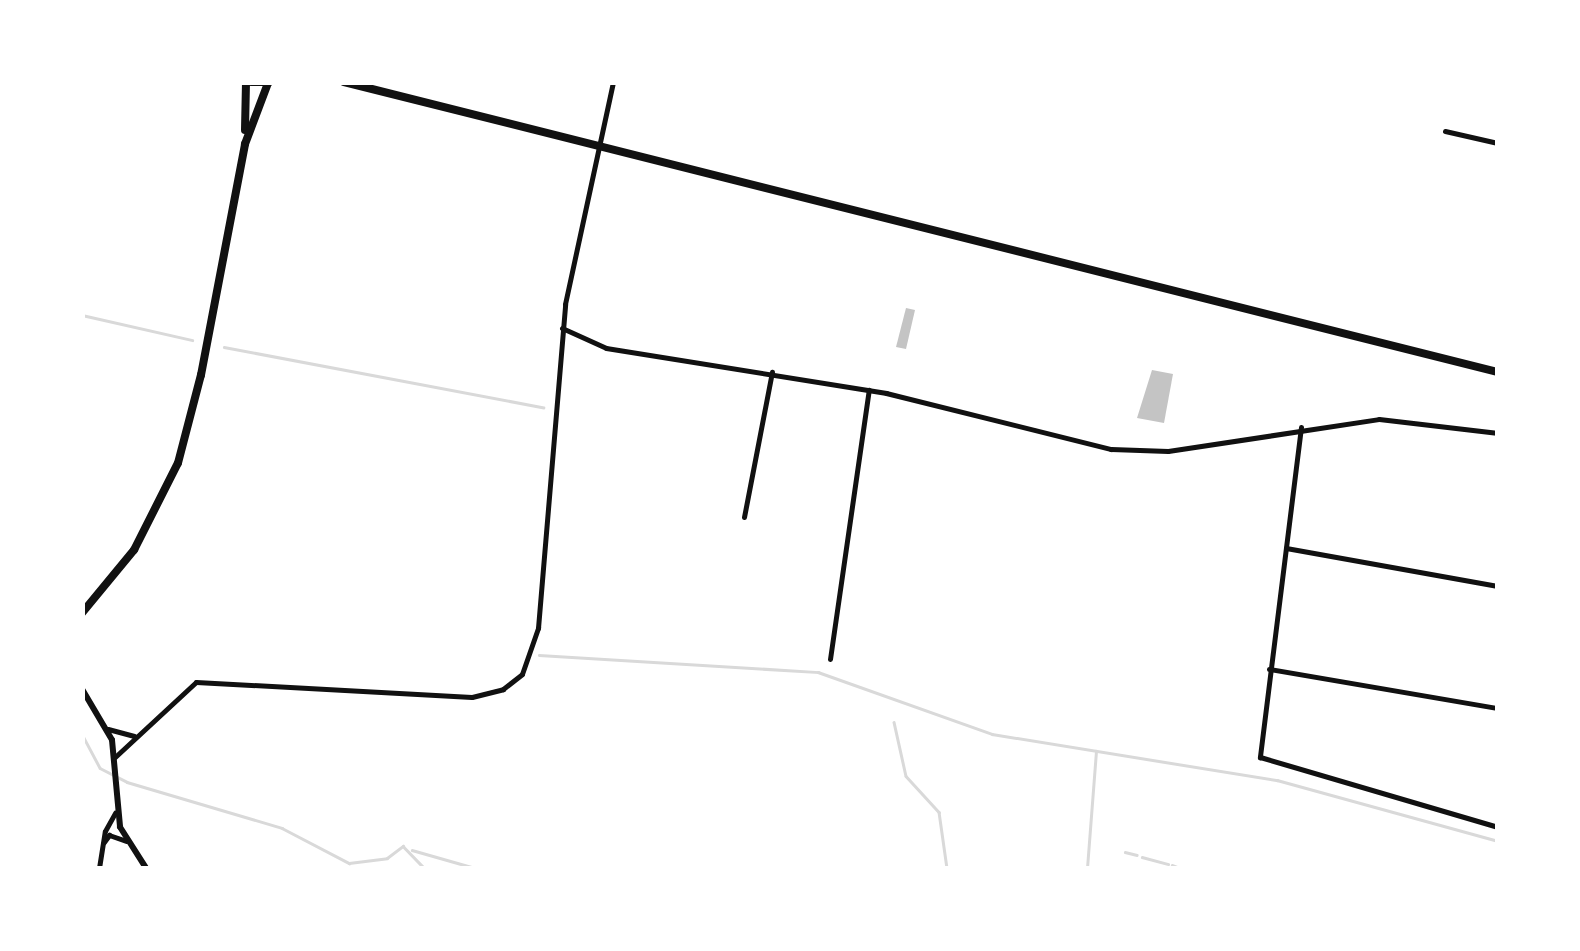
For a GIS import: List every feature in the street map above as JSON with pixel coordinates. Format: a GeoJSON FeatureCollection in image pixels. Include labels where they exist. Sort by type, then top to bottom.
{"type":"FeatureCollection","features":[{"type":"Feature","properties":{"kind":"main road"},"geometry":{"type":"LineString","coordinates":[[82,610],[95,599],[156,514],[185,440],[245,144],[248,82],[268,83],[245,144]]}},
{"type":"Feature","properties":{"kind":"main road"},"geometry":{"type":"LineString","coordinates":[[344,82],[1498,372]]}},
{"type":"Feature","properties":{"kind":"main road"},"geometry":{"type":"LineString","coordinates":[[84,692],[108,728],[115,758],[116,814],[126,842],[146,868]]}},
{"type":"Feature","properties":{"kind":"street"},"geometry":{"type":"LineString","coordinates":[[115,758],[186,687],[206,680],[472,697],[513,683],[537,639],[562,328],[613,82]]}},
{"type":"Feature","properties":{"kind":"street"},"geometry":{"type":"LineString","coordinates":[[1445,130],[1498,143]]}},
{"type":"Feature","properties":{"kind":"street"},"geometry":{"type":"LineString","coordinates":[[562,328],[606,348],[869,390],[1062,440],[1132,451],[1301,427],[1400,418],[1498,433]]}},
{"type":"Feature","properties":{"kind":"street"},"geometry":{"type":"LineString","coordinates":[[744,517],[772,372]]}},
{"type":"Feature","properties":{"kind":"street"},"geometry":{"type":"LineString","coordinates":[[830,659],[869,390]]}},
{"type":"Feature","properties":{"kind":"street"},"geometry":{"type":"LineString","coordinates":[[1301,427],[1260,757],[1498,827]]}},
{"type":"Feature","properties":{"kind":"street"},"geometry":{"type":"LineString","coordinates":[[1286,548],[1498,586]]}},
{"type":"Feature","properties":{"kind":"street"},"geometry":{"type":"LineString","coordinates":[[1269,669],[1498,708]]}},
{"type":"Feature","properties":{"kind":"street"},"geometry":{"type":"LineString","coordinates":[[108,728],[138,735]]}},
{"type":"Feature","properties":{"kind":"street"},"geometry":{"type":"LineString","coordinates":[[99,868],[102,844],[116,814]]}},
{"type":"Feature","properties":{"kind":"street"},"geometry":{"type":"LineString","coordinates":[[102,844],[109,834],[126,842]]}},
{"type":"Feature","properties":{"kind":"building"},"geometry":{"type":"Polygon","coordinates":[[[906,308],[915,310],[906,349],[896,347],[906,308]]]}},
{"type":"Feature","properties":{"kind":"building"},"geometry":{"type":"Polygon","coordinates":[[[1152,370],[1173,374],[1164,423],[1137,418],[1152,370]]]}},
{"type":"Feature","properties":{"kind":"waterway"},"geometry":{"type":"LineString","coordinates":[[82,315],[192,340]]}},
{"type":"Feature","properties":{"kind":"waterway"},"geometry":{"type":"LineString","coordinates":[[224,347],[543,407]]}},
{"type":"Feature","properties":{"kind":"waterway"},"geometry":{"type":"LineString","coordinates":[[539,655],[818,672],[992,734],[1277,780],[1498,841]]}},
{"type":"Feature","properties":{"kind":"waterway"},"geometry":{"type":"LineString","coordinates":[[894,722],[906,776],[939,812],[947,868]]}},
{"type":"Feature","properties":{"kind":"waterway"},"geometry":{"type":"LineString","coordinates":[[82,734],[100,768],[127,782],[282,828],[349,863],[387,858],[403,846],[424,868]]}},
{"type":"Feature","properties":{"kind":"waterway"},"geometry":{"type":"LineString","coordinates":[[1087,868],[1096,751]]}},
{"type":"Feature","properties":{"kind":"waterway"},"geometry":{"type":"LineString","coordinates":[[412,850],[475,868]]}},
{"type":"Feature","properties":{"kind":"waterway"},"geometry":{"type":"LineString","coordinates":[[1125,852],[1137,855]]}},
{"type":"Feature","properties":{"kind":"waterway"},"geometry":{"type":"LineString","coordinates":[[1142,857],[1168,864]]}},
{"type":"Feature","properties":{"kind":"waterway"},"geometry":{"type":"LineString","coordinates":[[1172,865],[1180,868]]}}]}
